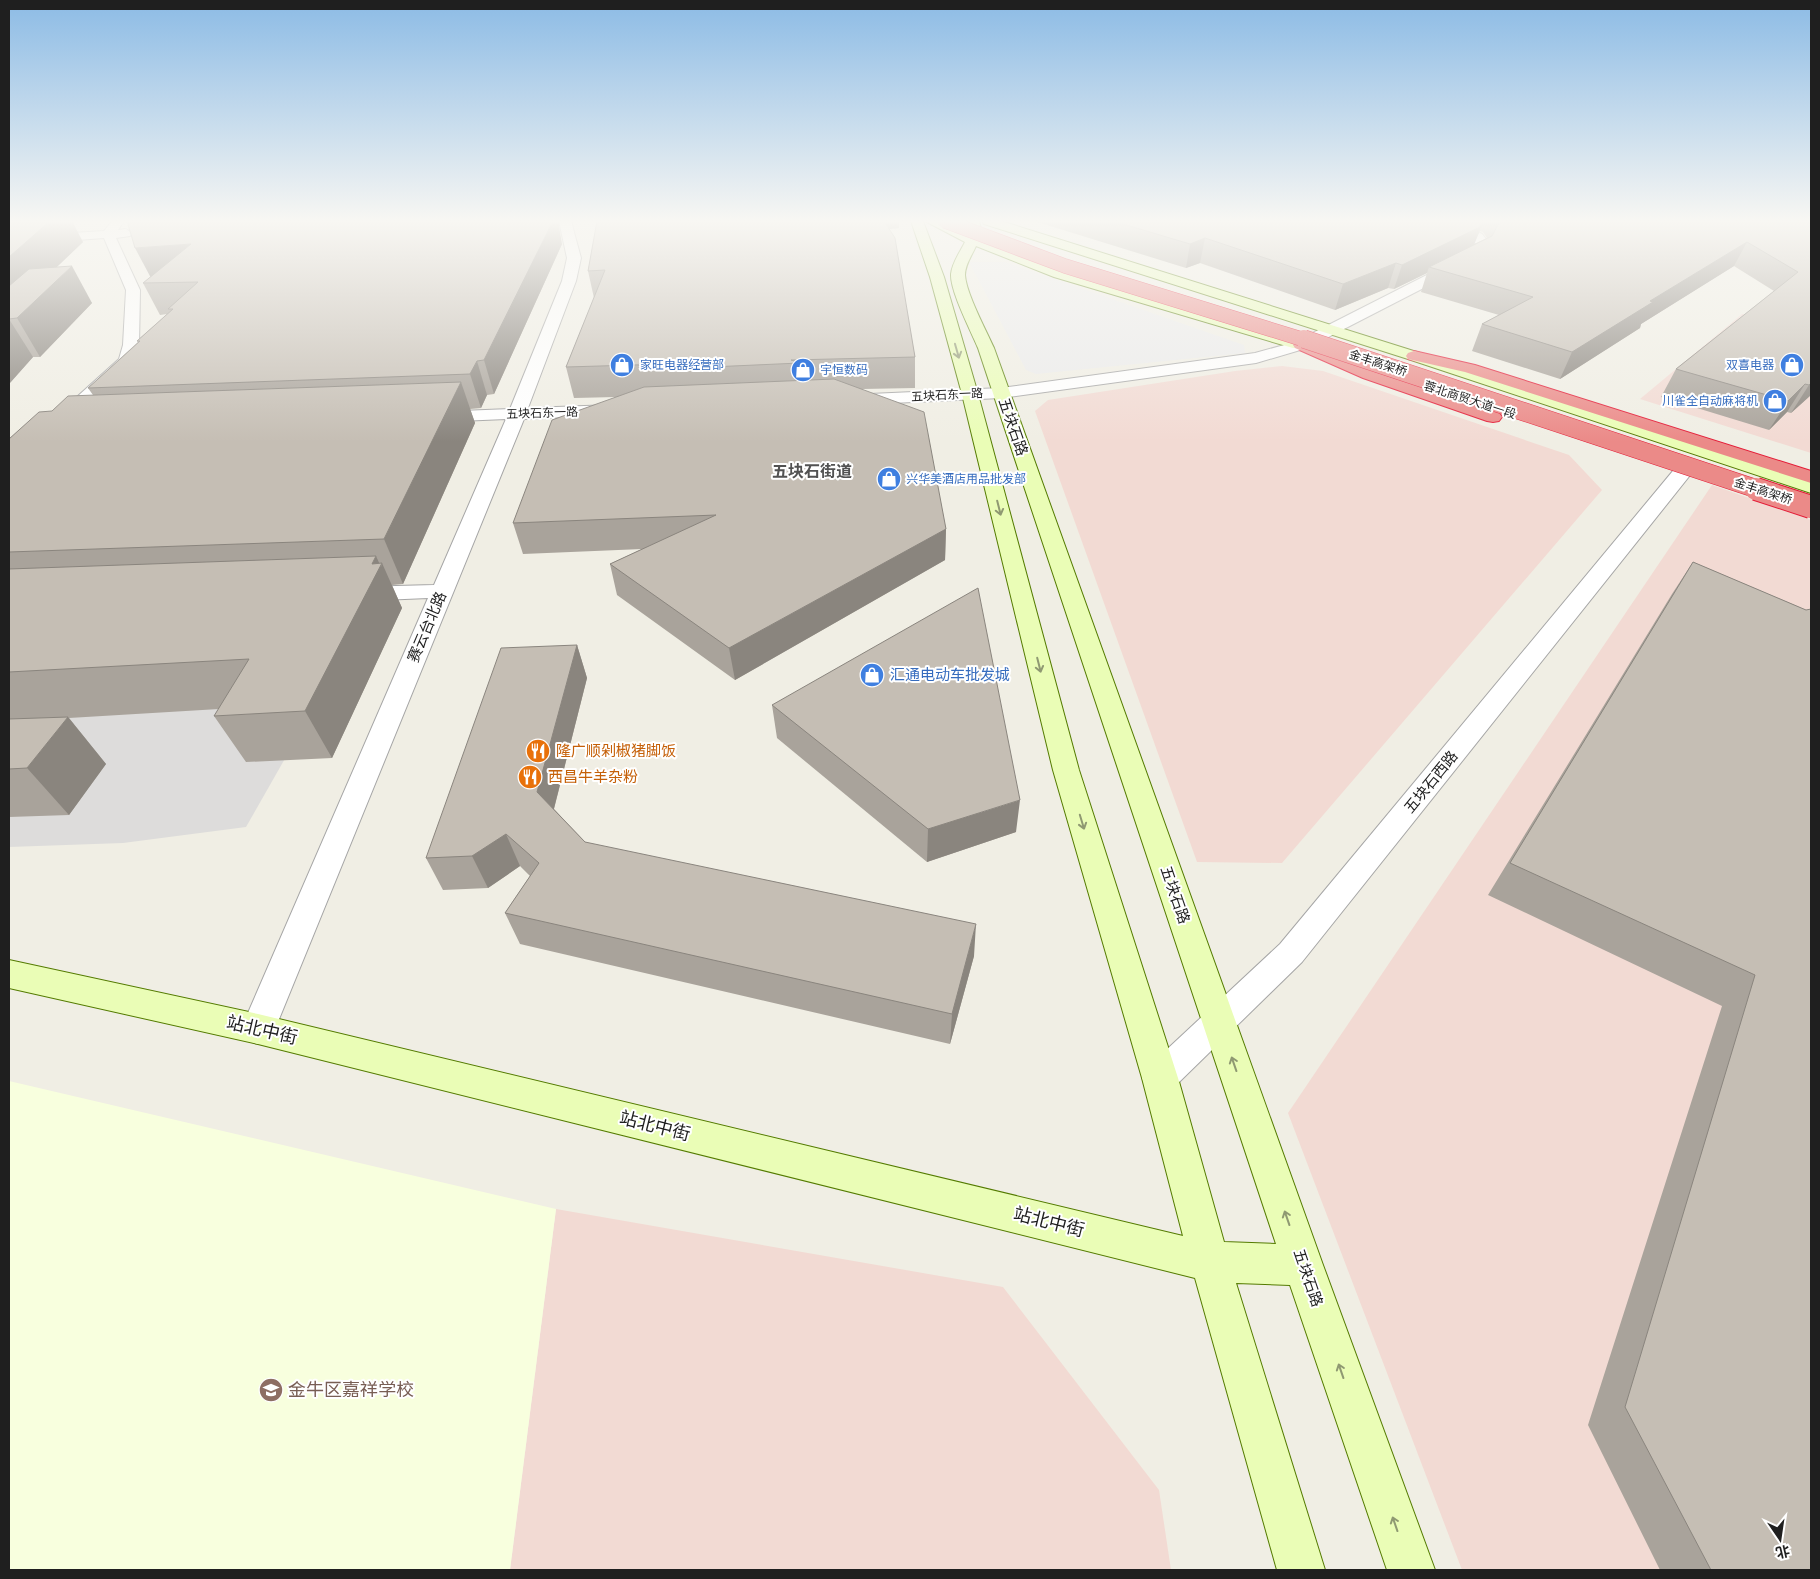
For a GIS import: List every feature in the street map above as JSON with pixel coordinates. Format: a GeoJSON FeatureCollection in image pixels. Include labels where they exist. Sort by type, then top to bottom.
{"type":"FeatureCollection","features":[{"type":"Feature","properties":{"kind":"highway","name":"金丰高架桥"},"geometry":{"type":"LineString","coordinates":[[1159,295],[1316,343],[1811,507]]}},
{"type":"Feature","properties":{"kind":"highway","name":"金丰高架桥"},"geometry":{"type":"LineString","coordinates":[[1201,295],[1811,492]]}},
{"type":"Feature","properties":{"kind":"highway"},"geometry":{"type":"LineString","coordinates":[[1301,345],[1369,375],[1811,522]]}},
{"type":"Feature","properties":{"kind":"highway"},"geometry":{"type":"LineString","coordinates":[[1414,356],[1469,368],[1811,477]]}},
{"type":"Feature","properties":{"kind":"main road"},"geometry":{"type":"LineString","coordinates":[[942,295],[970,394],[1066,770],[1160,1078],[1210,1262],[1301,1570]]}},
{"type":"Feature","properties":{"kind":"main road","name":"五块石路"},"geometry":{"type":"LineString","coordinates":[[965,295],[1002,393],[1303,1265],[1411,1570]]}},
{"type":"Feature","properties":{"kind":"main road","name":"蓉北商贸大道一段"},"geometry":{"type":"LineString","coordinates":[[1130,295],[1301,345],[1811,512]]}},
{"type":"Feature","properties":{"kind":"main road","name":"蓉北商贸大道一段"},"geometry":{"type":"LineString","coordinates":[[1213,295],[1414,356],[1811,487]]}},
{"type":"Feature","properties":{"kind":"main road","name":"站北中街"},"geometry":{"type":"LineString","coordinates":[[9,974],[258,1029],[1210,1262],[1303,1265]]}},
{"type":"Feature","properties":{"kind":"street"},"geometry":{"type":"LineString","coordinates":[[9,468],[126,361],[131,345],[133,295]]}},
{"type":"Feature","properties":{"kind":"street","name":"赛云台北路"},"geometry":{"type":"LineString","coordinates":[[258,1029],[517,414],[564,295]]}},
{"type":"Feature","properties":{"kind":"street","name":"五块石东一路"},"geometry":{"type":"LineString","coordinates":[[832,400],[1002,393],[1256,358],[1301,345],[1398,295]]}},
{"type":"Feature","properties":{"kind":"street","name":"五块石东一路"},"geometry":{"type":"LineString","coordinates":[[418,418],[625,410]]}},
{"type":"Feature","properties":{"kind":"street"},"geometry":{"type":"LineString","coordinates":[[50,432],[70,431]]}},
{"type":"Feature","properties":{"kind":"street","name":"五块石西路"},"geometry":{"type":"LineString","coordinates":[[1160,1078],[1220,1023],[1291,953],[1684,470]]}},
{"type":"Feature","properties":{"kind":"street"},"geometry":{"type":"LineString","coordinates":[[334,595],[442,591]]}},
{"type":"Feature","properties":{"kind":"shaded area"},"geometry":{"type":"Polygon","coordinates":[[[986,295],[1099,295],[1244,345],[1245,353],[1036,374],[1026,370],[986,295]]]}},
{"type":"Feature","properties":{"kind":"shaded area"},"geometry":{"type":"Polygon","coordinates":[[[1811,313],[1811,453],[1640,399],[1742,314],[1811,313]]]}},
{"type":"Feature","properties":{"kind":"shaded area"},"geometry":{"type":"Polygon","coordinates":[[[1282,366],[1323,371],[1569,455],[1602,490],[1282,863],[1197,862],[1035,411],[1048,400],[1235,371],[1282,366]]]}},
{"type":"Feature","properties":{"kind":"shaded area"},"geometry":{"type":"Polygon","coordinates":[[[454,462],[246,827],[123,843],[9,847],[9,486],[454,462]]]}},
{"type":"Feature","properties":{"kind":"shaded area"},"geometry":{"type":"Polygon","coordinates":[[[1712,485],[1811,520],[1811,1570],[1462,1570],[1288,1113],[1712,485]]]}},
{"type":"Feature","properties":{"kind":"shaded area","name":"金牛区嘉祥学校"},"geometry":{"type":"Polygon","coordinates":[[[9,1081],[556,1209],[510,1570],[9,1570],[9,1081]]]}},
{"type":"Feature","properties":{"kind":"shaded area"},"geometry":{"type":"Polygon","coordinates":[[[556,1209],[1003,1287],[1159,1490],[1171,1570],[510,1570],[556,1209]]]}},
{"type":"Feature","properties":{"kind":"building"},"geometry":{"type":"Polygon","coordinates":[[[9,295],[42,295],[17,318],[9,319],[9,295]]]}},
{"type":"Feature","properties":{"kind":"building"},"geometry":{"type":"Polygon","coordinates":[[[184,295],[516,295],[484,360],[477,361],[470,374],[88,388],[173,309],[168,309],[184,295]]]}},
{"type":"Feature","properties":{"kind":"building"},"geometry":{"type":"Polygon","coordinates":[[[595,295],[905,295],[915,357],[791,360],[800,363],[688,368],[701,363],[566,367],[595,295]]]}},
{"type":"Feature","properties":{"kind":"building"},"geometry":{"type":"Polygon","coordinates":[[[1525,295],[1660,295],[1650,301],[1653,302],[1572,352],[1482,324],[1533,297],[1525,295]]]}},
{"type":"Feature","properties":{"kind":"building"},"geometry":{"type":"Polygon","coordinates":[[[1769,295],[1811,295],[1811,383],[1809,385],[1805,384],[1788,401],[1676,369],[1769,295]]]}},
{"type":"Feature","properties":{"kind":"building"},"geometry":{"type":"Polygon","coordinates":[[[834,379],[924,412],[946,529],[729,648],[610,564],[716,515],[513,523],[552,420],[644,387],[834,379]]]}},
{"type":"Feature","properties":{"kind":"building"},"geometry":{"type":"Polygon","coordinates":[[[461,382],[384,539],[9,552],[9,439],[39,412],[52,411],[68,396],[461,382]]]}},
{"type":"Feature","properties":{"kind":"building"},"geometry":{"type":"Polygon","coordinates":[[[376,556],[372,564],[382,563],[305,711],[214,716],[249,659],[9,672],[9,569],[376,556]]]}},
{"type":"Feature","properties":{"kind":"building"},"geometry":{"type":"Polygon","coordinates":[[[1693,562],[1806,610],[1811,609],[1811,1570],[1711,1570],[1625,1407],[1755,975],[1510,863],[1693,562]]]}},
{"type":"Feature","properties":{"kind":"building"},"geometry":{"type":"Polygon","coordinates":[[[978,588],[1020,800],[928,829],[772,705],[978,588]]]}},
{"type":"Feature","properties":{"kind":"building"},"geometry":{"type":"Polygon","coordinates":[[[577,645],[537,792],[585,842],[976,924],[952,1014],[505,913],[539,863],[506,834],[472,856],[426,858],[501,648],[577,645]]]}},
{"type":"Feature","properties":{"kind":"building"},"geometry":{"type":"Polygon","coordinates":[[[68,717],[27,768],[9,769],[9,719],[68,717]]]}},
{"type":"Feature","properties":{"kind":"place","name":"家旺电器经营部"},"geometry":{"type":"Point","coordinates":[622,365]}},
{"type":"Feature","properties":{"kind":"place","name":"双喜电器"},"geometry":{"type":"Point","coordinates":[1792,365]}},
{"type":"Feature","properties":{"kind":"place","name":"宇恒数码"},"geometry":{"type":"Point","coordinates":[803,370]}},
{"type":"Feature","properties":{"kind":"place","name":"川雀全自动麻将机"},"geometry":{"type":"Point","coordinates":[1775,401]}},
{"type":"Feature","properties":{"kind":"place","name":"兴华美酒店用品批发部"},"geometry":{"type":"Point","coordinates":[889,479]}},
{"type":"Feature","properties":{"kind":"place","name":"汇通电动车批发城"},"geometry":{"type":"Point","coordinates":[872,675]}},
{"type":"Feature","properties":{"kind":"place","name":"隆广顺剁椒猪脚饭"},"geometry":{"type":"Point","coordinates":[538,751]}},
{"type":"Feature","properties":{"kind":"place","name":"西昌牛羊杂粉"},"geometry":{"type":"Point","coordinates":[530,777]}},
{"type":"Feature","properties":{"kind":"place","name":"金牛区嘉祥学校"},"geometry":{"type":"Point","coordinates":[271,1390]}},
{"type":"Feature","properties":{"kind":"district","name":"五块石街道"},"geometry":{"type":"Point","coordinates":[812,471]}}]}
